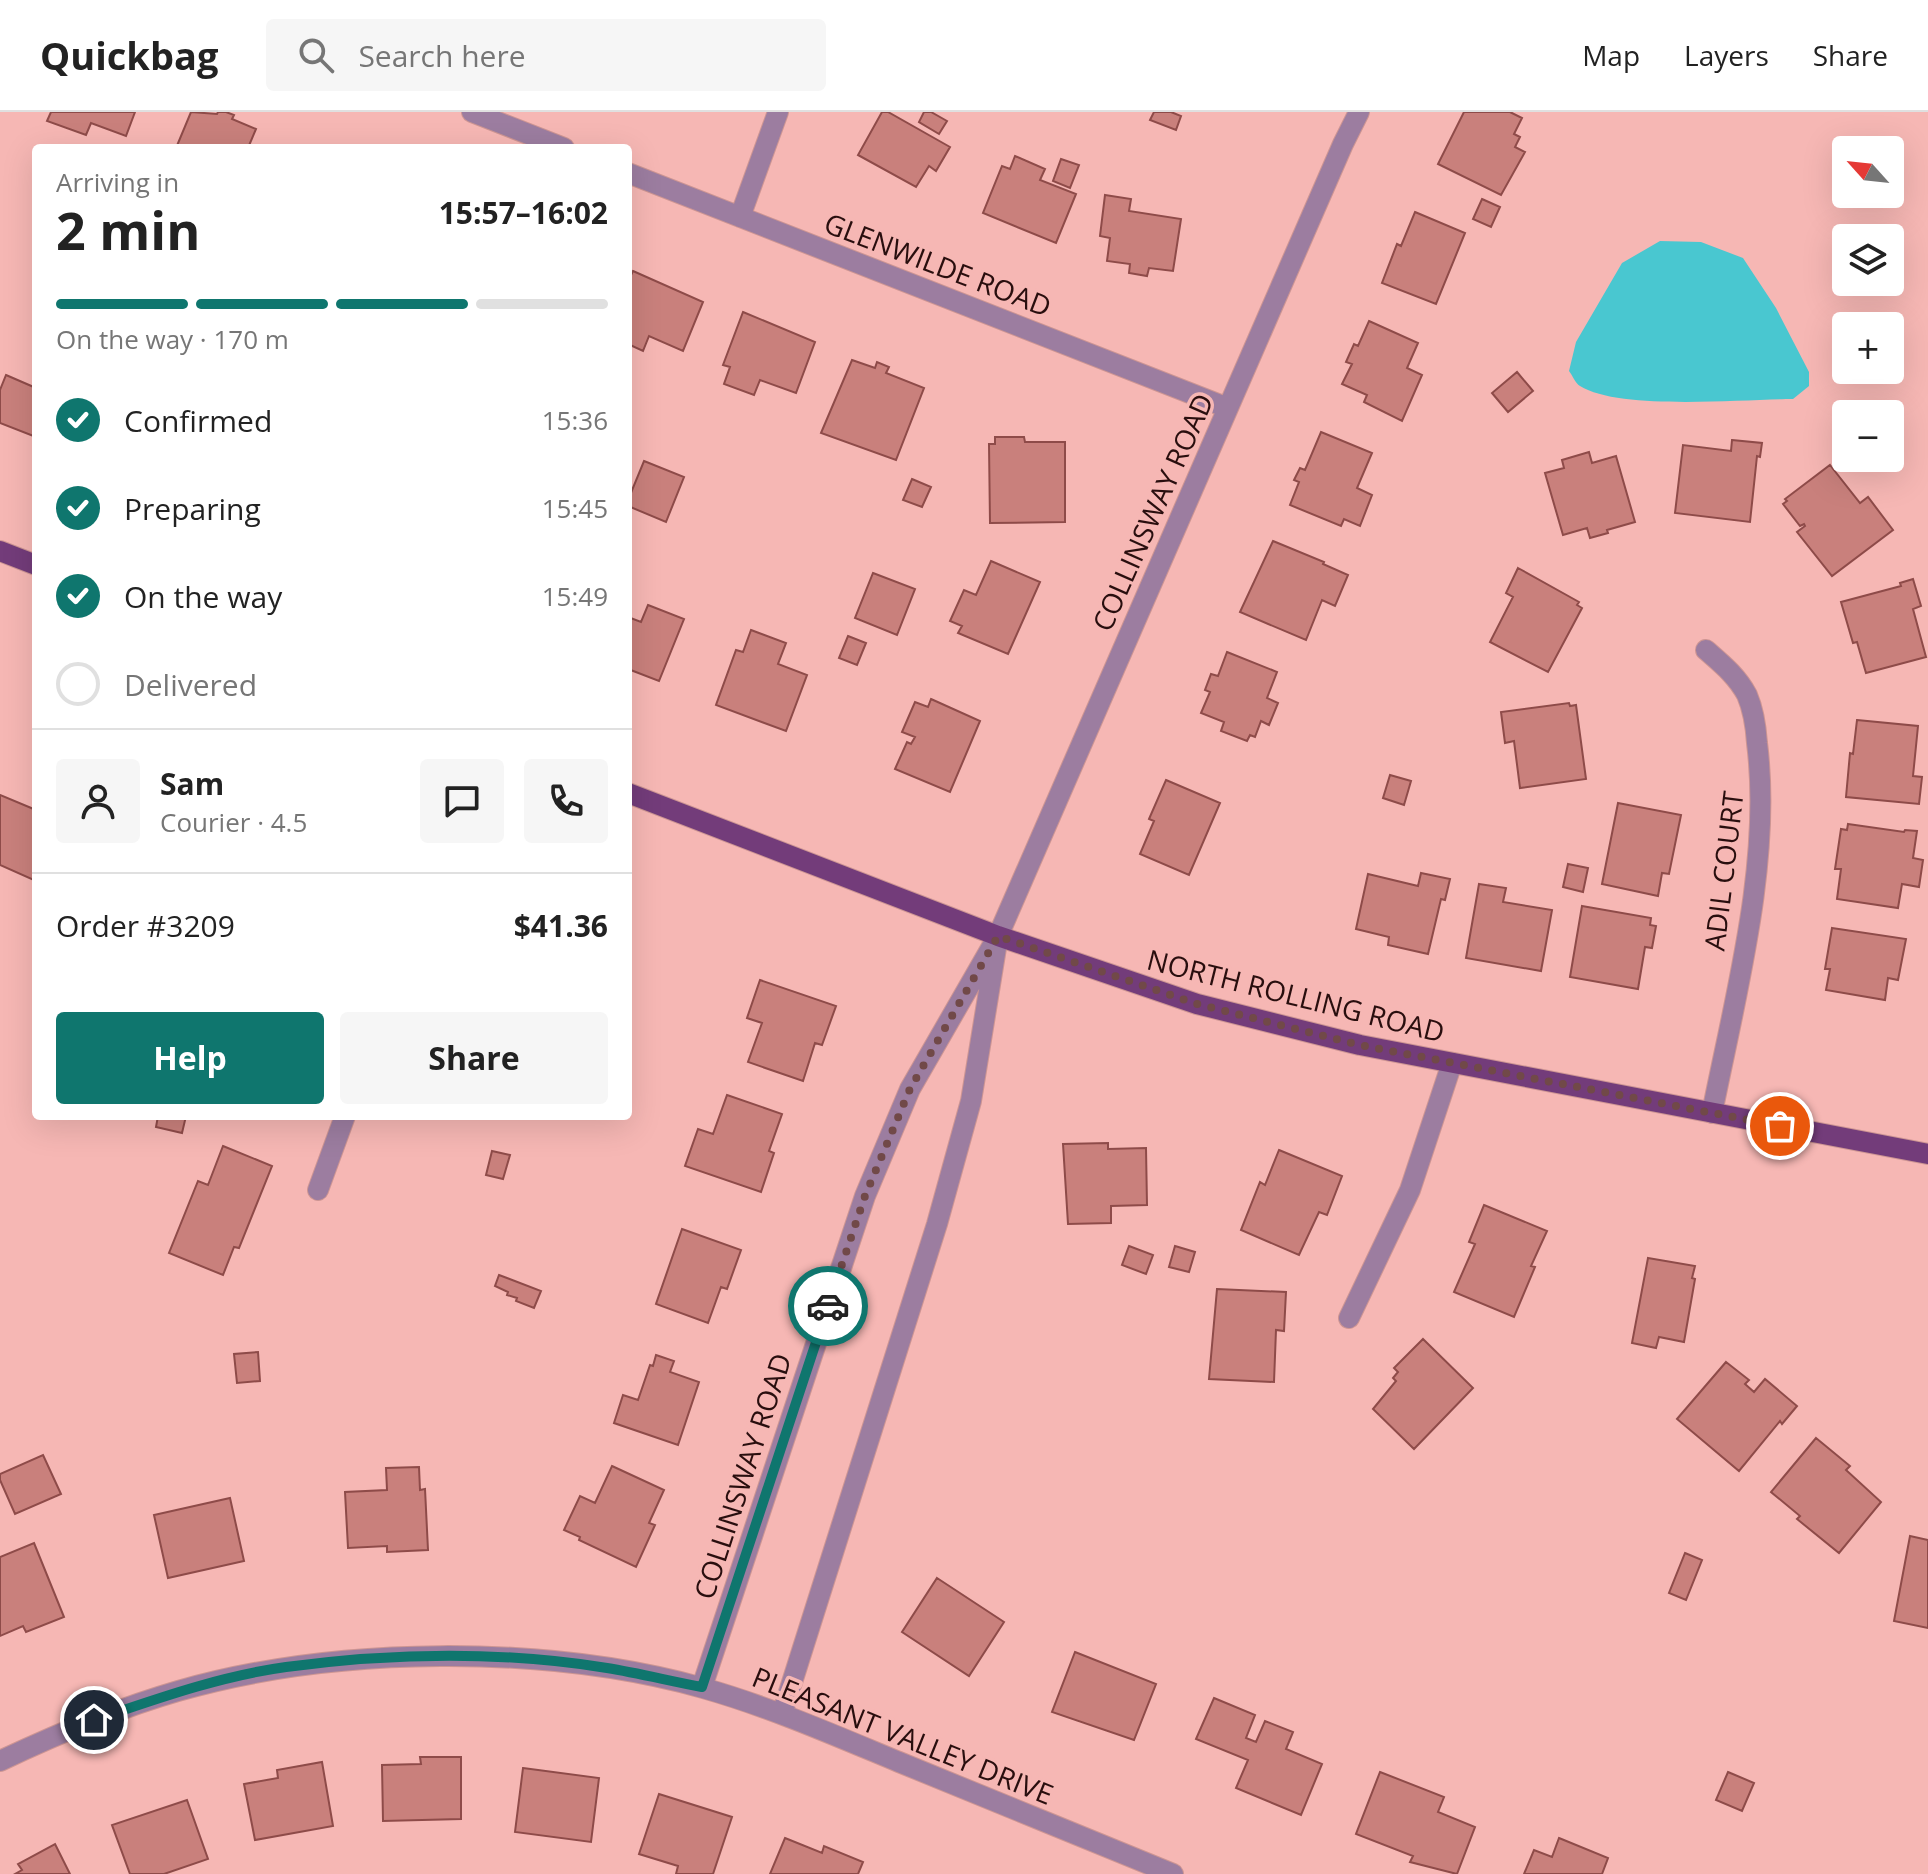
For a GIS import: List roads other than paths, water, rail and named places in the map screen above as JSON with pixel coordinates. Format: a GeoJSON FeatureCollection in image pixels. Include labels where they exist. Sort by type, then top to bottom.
{"type":"FeatureCollection","features":[{"type":"Feature","properties":{"kind":"main road"},"geometry":{"type":"LineString","coordinates":[[0,551],[32,563]]}},
{"type":"Feature","properties":{"kind":"main road","name":"NORTH ROLLING ROAD"},"geometry":{"type":"LineString","coordinates":[[632,795],[998,936],[1197,1004],[1360,1045],[1928,1154]]}},
{"type":"Feature","properties":{"kind":"street"},"geometry":{"type":"LineString","coordinates":[[472,112],[554,144]]}},
{"type":"Feature","properties":{"kind":"street"},"geometry":{"type":"LineString","coordinates":[[740,217],[778,112]]}},
{"type":"Feature","properties":{"kind":"street","name":"COLLINSWAY ROAD"},"geometry":{"type":"LineString","coordinates":[[702,1687],[865,1196],[910,1089],[998,936],[1359,112]]}},
{"type":"Feature","properties":{"kind":"street","name":"GLENWILDE ROAD"},"geometry":{"type":"LineString","coordinates":[[632,175],[1228,408]]}},
{"type":"Feature","properties":{"kind":"street","name":"ADIL COURT"},"geometry":{"type":"LineString","coordinates":[[1706,650],[1731,671],[1748,697],[1762,780],[1759,849],[1745,944],[1712,1113]]}},
{"type":"Feature","properties":{"kind":"street","name":"COLLINSWAY ROAD"},"geometry":{"type":"LineString","coordinates":[[782,1714],[945,1194],[971,1101],[998,936]]}},
{"type":"Feature","properties":{"kind":"street"},"geometry":{"type":"LineString","coordinates":[[1349,1318],[1410,1190],[1452,1063]]}},
{"type":"Feature","properties":{"kind":"street"},"geometry":{"type":"LineString","coordinates":[[318,1190],[344,1120]]}},
{"type":"Feature","properties":{"kind":"street","name":"PLEASANT VALLEY DRIVE"},"geometry":{"type":"LineString","coordinates":[[0,1761],[65,1730],[178,1691],[284,1667],[381,1659],[487,1656],[606,1668],[702,1687],[782,1714],[1173,1874]]}},
{"type":"Feature","properties":{"kind":"water"},"geometry":{"type":"Polygon","coordinates":[[[1660,241],[1701,242],[1743,258],[1776,308],[1809,372],[1809,386],[1793,399],[1683,402],[1623,399],[1578,385],[1569,371],[1576,342],[1622,263],[1660,241]]]}}]}
